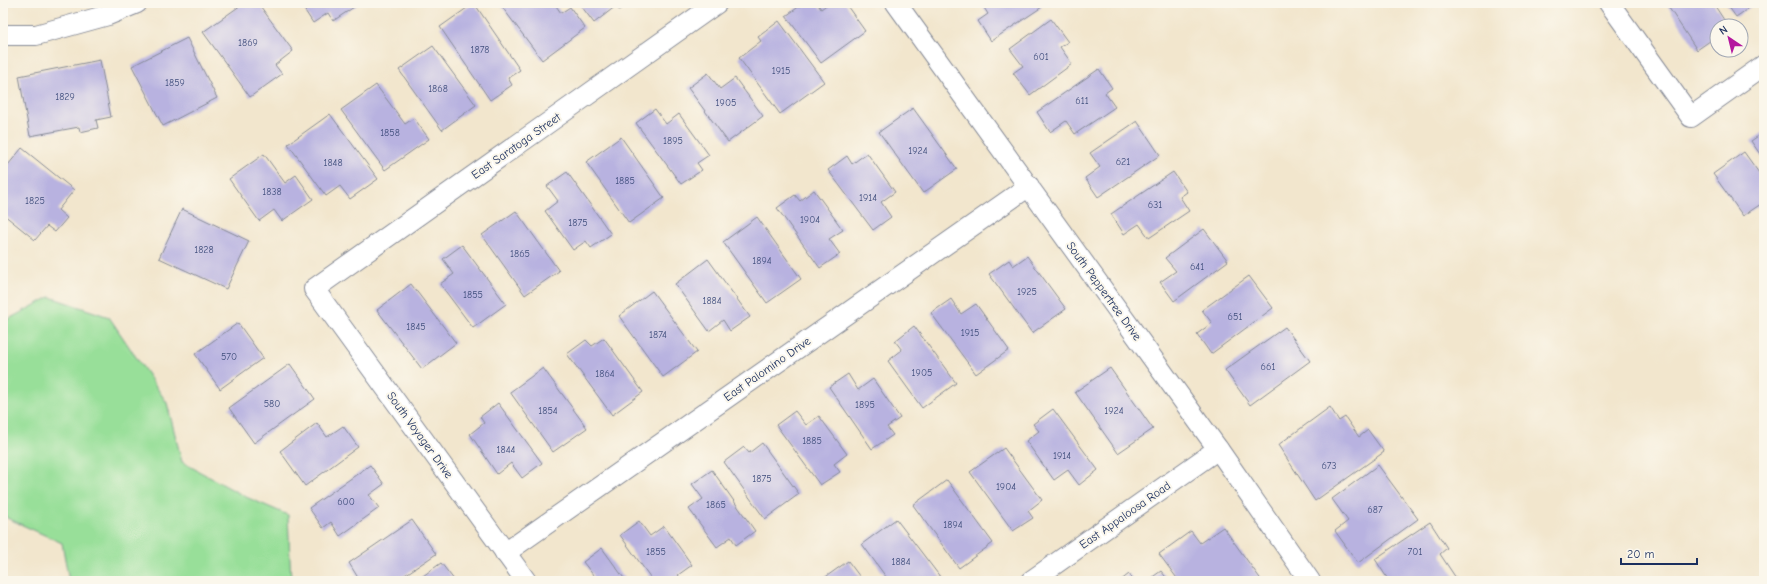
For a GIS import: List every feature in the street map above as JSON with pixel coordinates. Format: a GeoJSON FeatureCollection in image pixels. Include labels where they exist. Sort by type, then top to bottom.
{"type":"FeatureCollection","features":[{"type":"Feature","properties":{"kind":"street"},"geometry":{"type":"LineString","coordinates":[[3,35],[36,35],[108,16],[137,3]]}},
{"type":"Feature","properties":{"kind":"street","name":"East Saratoga Street"},"geometry":{"type":"LineString","coordinates":[[314,289],[717,3]]}},
{"type":"Feature","properties":{"kind":"street","name":"South Peppertree Drive"},"geometry":{"type":"LineString","coordinates":[[896,3],[1218,449],[1310,581]]}},
{"type":"Feature","properties":{"kind":"street"},"geometry":{"type":"LineString","coordinates":[[1609,3],[1691,116],[1764,65]]}},
{"type":"Feature","properties":{"kind":"street","name":"East Palomino Drive"},"geometry":{"type":"LineString","coordinates":[[505,553],[1029,186]]}},
{"type":"Feature","properties":{"kind":"street","name":"South Voyager Drive"},"geometry":{"type":"LineString","coordinates":[[314,289],[526,581]]}},
{"type":"Feature","properties":{"kind":"street","name":"East Appaloosa Road"},"geometry":{"type":"LineString","coordinates":[[1031,581],[1218,449]]}},
{"type":"Feature","properties":{"kind":"green space"},"geometry":{"type":"Polygon","coordinates":[[[50,297],[109,317],[167,403],[182,462],[246,497],[288,515],[291,581],[69,581],[62,543],[7,518],[3,511],[3,322],[50,297]]]}},
{"type":"Feature","properties":{"kind":"building"},"geometry":{"type":"Polygon","coordinates":[[[244,3],[258,3],[293,51],[275,65],[282,74],[250,97],[203,32],[244,3]]]}},
{"type":"Feature","properties":{"kind":"building"},"geometry":{"type":"Polygon","coordinates":[[[300,3],[360,3],[333,21],[328,13],[313,23],[300,3]]]}},
{"type":"Feature","properties":{"kind":"building"},"geometry":{"type":"Polygon","coordinates":[[[474,3],[520,70],[508,78],[512,85],[490,100],[440,27],[474,3]]]}},
{"type":"Feature","properties":{"kind":"building"},"geometry":{"type":"Polygon","coordinates":[[[499,3],[554,3],[561,13],[570,7],[585,28],[542,60],[499,3]]]}},
{"type":"Feature","properties":{"kind":"building"},"geometry":{"type":"Polygon","coordinates":[[[579,3],[629,3],[619,10],[616,6],[594,23],[579,3]]]}},
{"type":"Feature","properties":{"kind":"building"},"geometry":{"type":"Polygon","coordinates":[[[804,3],[817,3],[821,9],[829,3],[845,3],[865,31],[821,63],[786,16],[804,3]]]}},
{"type":"Feature","properties":{"kind":"building"},"geometry":{"type":"Polygon","coordinates":[[[981,3],[1039,3],[1042,7],[991,41],[978,21],[988,14],[981,3]]]}},
{"type":"Feature","properties":{"kind":"building"},"geometry":{"type":"Polygon","coordinates":[[[1670,3],[1713,3],[1723,18],[1709,18],[1709,42],[1697,50],[1667,5],[1670,3]]]}},
{"type":"Feature","properties":{"kind":"building"},"geometry":{"type":"Polygon","coordinates":[[[1726,3],[1756,3],[1736,17],[1726,3]]]}},
{"type":"Feature","properties":{"kind":"building"},"geometry":{"type":"Polygon","coordinates":[[[1051,19],[1068,42],[1060,47],[1072,64],[1030,95],[1013,73],[1023,66],[1010,49],[1051,19]]]}},
{"type":"Feature","properties":{"kind":"building"},"geometry":{"type":"Polygon","coordinates":[[[779,21],[824,82],[780,114],[739,58],[761,41],[758,37],[779,21]]]}},
{"type":"Feature","properties":{"kind":"building"},"geometry":{"type":"Polygon","coordinates":[[[187,38],[217,98],[163,126],[132,66],[187,38]]]}},
{"type":"Feature","properties":{"kind":"building"},"geometry":{"type":"Polygon","coordinates":[[[433,46],[476,105],[442,130],[399,70],[433,46]]]}},
{"type":"Feature","properties":{"kind":"building"},"geometry":{"type":"Polygon","coordinates":[[[100,60],[111,117],[96,120],[98,128],[80,132],[79,127],[30,136],[19,76],[100,60]]]}},
{"type":"Feature","properties":{"kind":"building"},"geometry":{"type":"Polygon","coordinates":[[[1099,69],[1112,88],[1105,93],[1115,107],[1075,134],[1066,121],[1050,132],[1037,112],[1099,69]]]}},
{"type":"Feature","properties":{"kind":"building"},"geometry":{"type":"Polygon","coordinates":[[[708,73],[720,89],[735,78],[763,116],[728,142],[688,88],[708,73]]]}},
{"type":"Feature","properties":{"kind":"building"},"geometry":{"type":"Polygon","coordinates":[[[376,85],[405,124],[414,118],[429,139],[385,170],[341,110],[376,85]]]}},
{"type":"Feature","properties":{"kind":"building"},"geometry":{"type":"Polygon","coordinates":[[[913,108],[957,169],[923,193],[879,132],[913,108]]]}},
{"type":"Feature","properties":{"kind":"building"},"geometry":{"type":"Polygon","coordinates":[[[655,109],[666,124],[679,114],[709,155],[697,163],[702,170],[681,184],[636,123],[655,109]]]}},
{"type":"Feature","properties":{"kind":"building"},"geometry":{"type":"Polygon","coordinates":[[[330,114],[378,179],[350,199],[340,186],[326,196],[288,144],[330,114]]]}},
{"type":"Feature","properties":{"kind":"building"},"geometry":{"type":"Polygon","coordinates":[[[1137,121],[1160,155],[1098,197],[1085,178],[1100,167],[1090,153],[1137,121]]]}},
{"type":"Feature","properties":{"kind":"building"},"geometry":{"type":"Polygon","coordinates":[[[1764,132],[1764,160],[1751,141],[1764,132]]]}},
{"type":"Feature","properties":{"kind":"building"},"geometry":{"type":"Polygon","coordinates":[[[621,137],[664,198],[629,223],[586,162],[621,137]]]}},
{"type":"Feature","properties":{"kind":"building"},"geometry":{"type":"Polygon","coordinates":[[[22,148],[74,190],[58,210],[67,218],[55,232],[47,226],[35,240],[3,214],[3,171],[22,148]]]}},
{"type":"Feature","properties":{"kind":"building"},"geometry":{"type":"Polygon","coordinates":[[[1744,152],[1764,180],[1764,202],[1743,216],[1713,174],[1744,152]]]}},
{"type":"Feature","properties":{"kind":"building"},"geometry":{"type":"Polygon","coordinates":[[[867,153],[895,192],[881,202],[891,217],[873,230],[828,170],[847,156],[852,164],[867,153]]]}},
{"type":"Feature","properties":{"kind":"building"},"geometry":{"type":"Polygon","coordinates":[[[264,154],[285,183],[296,175],[313,199],[282,221],[274,210],[259,221],[229,179],[264,154]]]}},
{"type":"Feature","properties":{"kind":"building"},"geometry":{"type":"Polygon","coordinates":[[[567,172],[611,234],[591,248],[586,241],[573,250],[545,211],[558,201],[547,186],[567,172]]]}},
{"type":"Feature","properties":{"kind":"building"},"geometry":{"type":"Polygon","coordinates":[[[1173,172],[1187,192],[1180,197],[1189,211],[1149,238],[1139,224],[1124,234],[1111,214],[1173,172]]]}},
{"type":"Feature","properties":{"kind":"building"},"geometry":{"type":"Polygon","coordinates":[[[814,190],[843,230],[829,239],[840,254],[820,268],[777,208],[795,195],[800,201],[814,190]]]}},
{"type":"Feature","properties":{"kind":"building"},"geometry":{"type":"Polygon","coordinates":[[[182,209],[249,241],[226,289],[159,258],[182,209]]]}},
{"type":"Feature","properties":{"kind":"building"},"geometry":{"type":"Polygon","coordinates":[[[516,211],[559,271],[525,295],[482,235],[516,211]]]}},
{"type":"Feature","properties":{"kind":"building"},"geometry":{"type":"Polygon","coordinates":[[[757,217],[801,279],[767,303],[723,242],[757,217]]]}},
{"type":"Feature","properties":{"kind":"building"},"geometry":{"type":"Polygon","coordinates":[[[1204,229],[1228,261],[1174,301],[1160,282],[1176,271],[1165,258],[1204,229]]]}},
{"type":"Feature","properties":{"kind":"building"},"geometry":{"type":"Polygon","coordinates":[[[462,245],[506,304],[473,328],[440,284],[454,274],[443,259],[462,245]]]}},
{"type":"Feature","properties":{"kind":"building"},"geometry":{"type":"Polygon","coordinates":[[[1027,256],[1066,309],[1032,333],[989,274],[1009,260],[1013,266],[1027,256]]]}},
{"type":"Feature","properties":{"kind":"building"},"geometry":{"type":"Polygon","coordinates":[[[708,259],[750,317],[730,331],[723,320],[709,331],[675,284],[708,259]]]}},
{"type":"Feature","properties":{"kind":"building"},"geometry":{"type":"Polygon","coordinates":[[[1249,276],[1273,308],[1211,354],[1197,334],[1212,323],[1202,310],[1249,276]]]}},
{"type":"Feature","properties":{"kind":"building"},"geometry":{"type":"Polygon","coordinates":[[[411,284],[456,343],[422,369],[377,310],[411,284]]]}},
{"type":"Feature","properties":{"kind":"building"},"geometry":{"type":"Polygon","coordinates":[[[652,291],[697,352],[663,377],[619,316],[652,291]]]}},
{"type":"Feature","properties":{"kind":"building"},"geometry":{"type":"Polygon","coordinates":[[[951,299],[961,314],[976,304],[1009,350],[976,374],[931,313],[951,299]]]}},
{"type":"Feature","properties":{"kind":"building"},"geometry":{"type":"Polygon","coordinates":[[[238,323],[263,358],[220,389],[195,354],[238,323]]]}},
{"type":"Feature","properties":{"kind":"building"},"geometry":{"type":"Polygon","coordinates":[[[914,326],[956,383],[922,408],[888,361],[902,350],[895,341],[914,326]]]}},
{"type":"Feature","properties":{"kind":"building"},"geometry":{"type":"Polygon","coordinates":[[[1285,327],[1310,361],[1250,405],[1225,370],[1285,327]]]}},
{"type":"Feature","properties":{"kind":"building"},"geometry":{"type":"Polygon","coordinates":[[[604,338],[643,392],[612,415],[567,354],[586,340],[592,346],[604,338]]]}},
{"type":"Feature","properties":{"kind":"building"},"geometry":{"type":"Polygon","coordinates":[[[290,364],[315,399],[254,443],[229,408],[290,364]]]}},
{"type":"Feature","properties":{"kind":"building"},"geometry":{"type":"Polygon","coordinates":[[[543,368],[587,428],[553,452],[510,392],[543,368]]]}},
{"type":"Feature","properties":{"kind":"building"},"geometry":{"type":"Polygon","coordinates":[[[1110,368],[1153,429],[1118,453],[1075,392],[1110,368]]]}},
{"type":"Feature","properties":{"kind":"building"},"geometry":{"type":"Polygon","coordinates":[[[848,374],[858,390],[873,379],[900,418],[887,427],[893,435],[872,449],[829,387],[848,374]]]}},
{"type":"Feature","properties":{"kind":"building"},"geometry":{"type":"Polygon","coordinates":[[[498,403],[542,463],[522,478],[511,463],[497,474],[470,434],[484,423],[480,417],[498,403]]]}},
{"type":"Feature","properties":{"kind":"building"},"geometry":{"type":"Polygon","coordinates":[[[1330,407],[1339,421],[1345,417],[1359,437],[1368,430],[1384,452],[1315,501],[1278,445],[1330,407]]]}},
{"type":"Feature","properties":{"kind":"building"},"geometry":{"type":"Polygon","coordinates":[[[1053,409],[1098,470],[1079,485],[1068,470],[1054,480],[1026,441],[1039,431],[1033,424],[1053,409]]]}},
{"type":"Feature","properties":{"kind":"building"},"geometry":{"type":"Polygon","coordinates":[[[795,411],[806,425],[819,416],[847,454],[834,464],[840,472],[820,485],[776,425],[795,411]]]}},
{"type":"Feature","properties":{"kind":"building"},"geometry":{"type":"Polygon","coordinates":[[[317,423],[327,437],[343,426],[358,447],[305,486],[280,451],[317,423]]]}},
{"type":"Feature","properties":{"kind":"building"},"geometry":{"type":"Polygon","coordinates":[[[762,443],[799,494],[765,519],[724,462],[744,447],[749,453],[762,443]]]}},
{"type":"Feature","properties":{"kind":"building"},"geometry":{"type":"Polygon","coordinates":[[[1004,448],[1042,500],[1028,511],[1033,518],[1013,531],[970,472],[1004,448]]]}},
{"type":"Feature","properties":{"kind":"building"},"geometry":{"type":"Polygon","coordinates":[[[370,465],[384,484],[369,495],[379,508],[340,536],[331,522],[323,528],[309,508],[370,465]]]}},
{"type":"Feature","properties":{"kind":"building"},"geometry":{"type":"Polygon","coordinates":[[[1378,465],[1418,519],[1358,563],[1335,531],[1348,521],[1332,499],[1378,465]]]}},
{"type":"Feature","properties":{"kind":"building"},"geometry":{"type":"Polygon","coordinates":[[[712,470],[755,531],[736,545],[731,537],[717,547],[689,509],[703,499],[692,484],[712,470]]]}},
{"type":"Feature","properties":{"kind":"building"},"geometry":{"type":"Polygon","coordinates":[[[947,480],[993,543],[959,568],[913,505],[947,480]]]}},
{"type":"Feature","properties":{"kind":"building"},"geometry":{"type":"Polygon","coordinates":[[[896,519],[941,578],[937,581],[889,581],[862,544],[896,519]]]}},
{"type":"Feature","properties":{"kind":"building"},"geometry":{"type":"Polygon","coordinates":[[[412,520],[436,554],[396,581],[360,581],[349,563],[412,520]]]}},
{"type":"Feature","properties":{"kind":"building"},"geometry":{"type":"Polygon","coordinates":[[[639,521],[650,536],[664,526],[692,565],[678,575],[683,581],[653,581],[620,535],[639,521]]]}},
{"type":"Feature","properties":{"kind":"building"},"geometry":{"type":"Polygon","coordinates":[[[1430,522],[1447,548],[1440,554],[1458,581],[1389,581],[1375,559],[1430,522]]]}},
{"type":"Feature","properties":{"kind":"building"},"geometry":{"type":"Polygon","coordinates":[[[1223,527],[1262,581],[1179,581],[1159,554],[1191,531],[1200,543],[1223,527]]]}},
{"type":"Feature","properties":{"kind":"building"},"geometry":{"type":"Polygon","coordinates":[[[602,548],[626,581],[587,581],[594,576],[583,562],[602,548]]]}},
{"type":"Feature","properties":{"kind":"building"},"geometry":{"type":"Polygon","coordinates":[[[848,561],[863,581],[820,581],[848,561]]]}},
{"type":"Feature","properties":{"kind":"building"},"geometry":{"type":"Polygon","coordinates":[[[441,563],[455,581],[416,581],[441,563]]]}},
{"type":"Feature","properties":{"kind":"building"},"geometry":{"type":"Polygon","coordinates":[[[1161,571],[1169,581],[1147,581],[1161,571]]]}},
{"type":"Feature","properties":{"kind":"building"},"geometry":{"type":"Polygon","coordinates":[[[1129,574],[1134,581],[1120,581],[1129,574]]]}}]}
